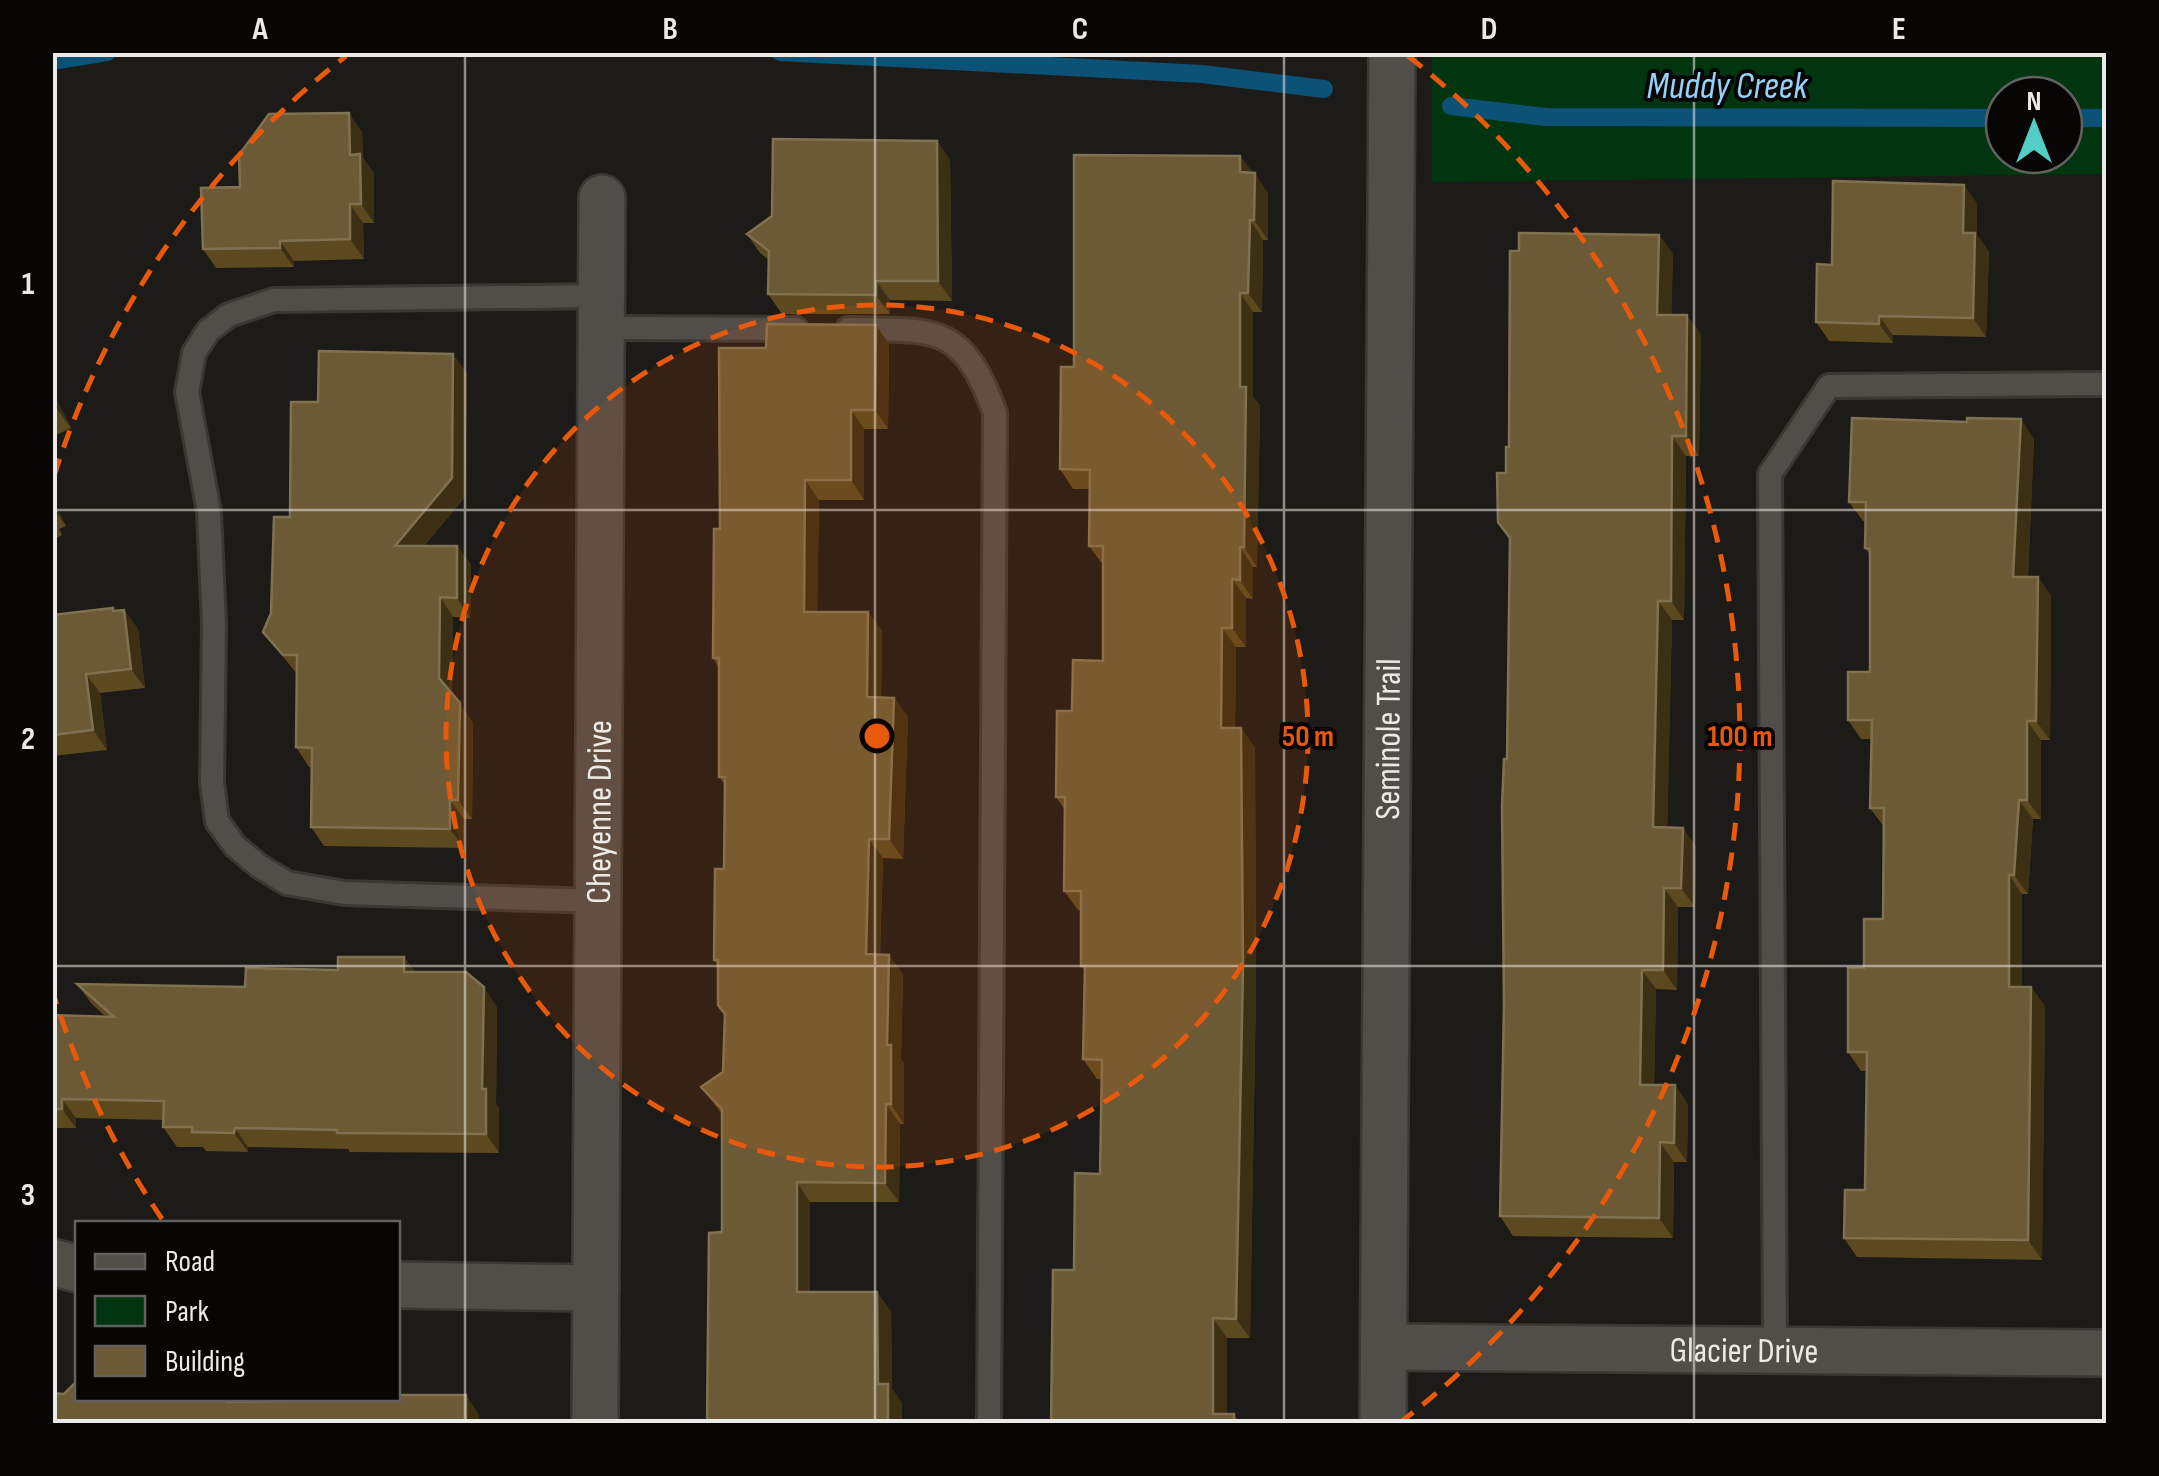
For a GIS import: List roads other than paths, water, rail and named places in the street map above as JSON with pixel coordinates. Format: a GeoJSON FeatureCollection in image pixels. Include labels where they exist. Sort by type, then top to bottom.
{"type":"FeatureCollection","features":[{"type":"Feature","properties":{"kind":"street","name":"Seminole Trail"},"geometry":{"type":"LineString","coordinates":[[1383,1424],[1392,52]]}},
{"type":"Feature","properties":{"kind":"street","name":"Cheyenne Drive"},"geometry":{"type":"LineString","coordinates":[[595,1424],[602,198]]}},
{"type":"Feature","properties":{"kind":"street"},"geometry":{"type":"LineString","coordinates":[[400,1285],[596,1288]]}},
{"type":"Feature","properties":{"kind":"street","name":"Glacier Drive"},"geometry":{"type":"LineString","coordinates":[[1384,1347],[2106,1353]]}},
{"type":"Feature","properties":{"kind":"lane"},"geometry":{"type":"LineString","coordinates":[[598,901],[344,893],[287,882],[235,846],[217,821],[212,782],[214,624],[209,512],[188,392],[194,354],[208,332],[228,315],[274,300],[602,312],[922,330],[960,348],[981,374],[994,413],[989,1424]]}},
{"type":"Feature","properties":{"kind":"lane"},"geometry":{"type":"LineString","coordinates":[[1775,1350],[1770,474],[1829,386],[2106,384]]}},
{"type":"Feature","properties":{"kind":"waterway","name":"Muddy Creek"},"geometry":{"type":"LineString","coordinates":[[52,61],[107,52]]}},
{"type":"Feature","properties":{"kind":"waterway","name":"Muddy Creek"},"geometry":{"type":"LineString","coordinates":[[780,52],[1202,74],[1324,89]]}},
{"type":"Feature","properties":{"kind":"waterway","name":"Muddy Creek"},"geometry":{"type":"LineString","coordinates":[[1451,106],[1546,117],[1984,118]]}},
{"type":"Feature","properties":{"kind":"waterway","name":"Muddy Creek"},"geometry":{"type":"LineString","coordinates":[[2084,118],[2106,118]]}}]}
